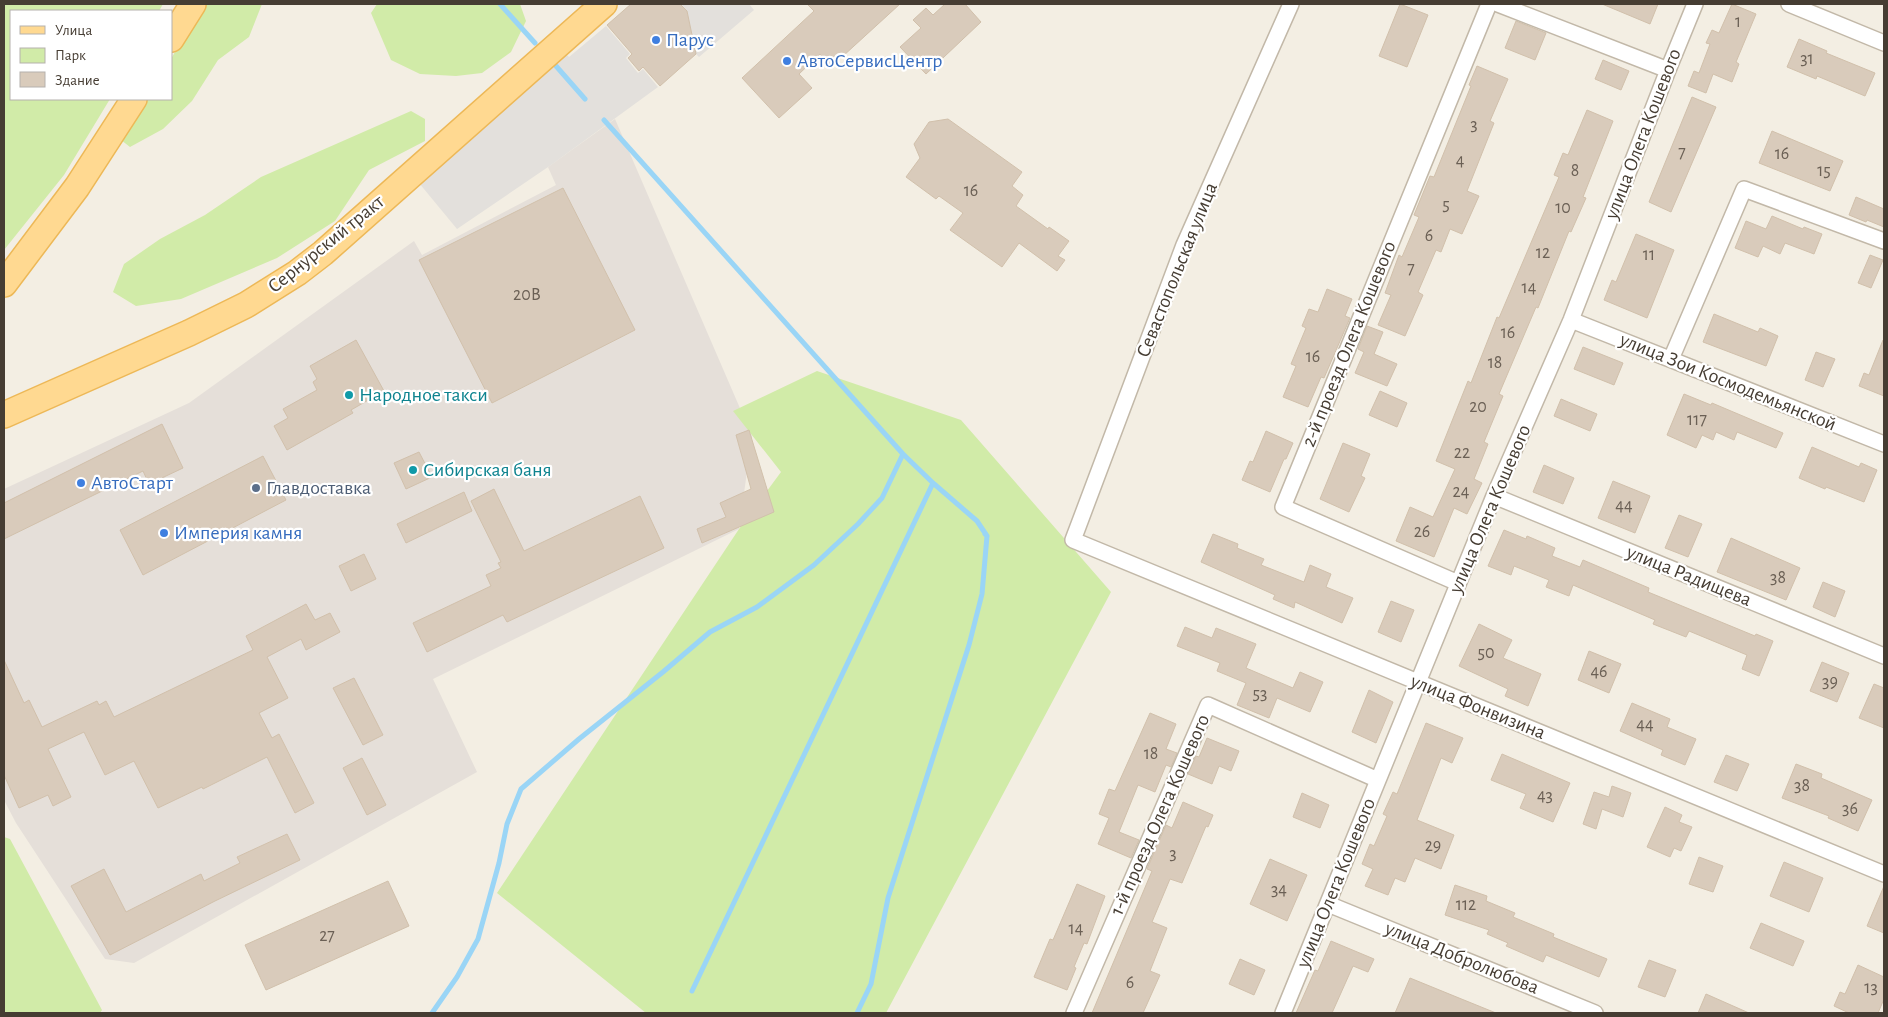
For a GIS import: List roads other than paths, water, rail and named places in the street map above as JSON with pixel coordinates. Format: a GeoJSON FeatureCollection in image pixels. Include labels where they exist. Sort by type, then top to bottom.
{"type":"FeatureCollection","features":[{"type":"Feature","properties":{"kind":"main road"},"geometry":{"type":"LineString","coordinates":[[172,37],[193,4]]}},
{"type":"Feature","properties":{"kind":"main road","name":"Сернурский тракт"},"geometry":{"type":"LineString","coordinates":[[4,415],[207,325],[246,305],[297,273],[604,4]]}},
{"type":"Feature","properties":{"kind":"main road"},"geometry":{"type":"LineString","coordinates":[[4,284],[72,194],[133,100]]}},
{"type":"Feature","properties":{"kind":"main road"},"geometry":{"type":"LineString","coordinates":[[4,396],[45,396]]}},
{"type":"Feature","properties":{"kind":"street","name":"Севастопольская улица"},"geometry":{"type":"LineString","coordinates":[[1072,540],[1184,245],[1290,4]]}},
{"type":"Feature","properties":{"kind":"street","name":"2-й проезд Олега Кошевого"},"geometry":{"type":"LineString","coordinates":[[1458,583],[1282,507],[1489,4]]}},
{"type":"Feature","properties":{"kind":"street"},"geometry":{"type":"LineString","coordinates":[[1498,4],[1668,70]]}},
{"type":"Feature","properties":{"kind":"street","name":"улица Олега Кошевого"},"geometry":{"type":"LineString","coordinates":[[1283,1013],[1494,496],[1571,320],[1695,4]]}},
{"type":"Feature","properties":{"kind":"street"},"geometry":{"type":"LineString","coordinates":[[1789,4],[1884,42]]}},
{"type":"Feature","properties":{"kind":"street"},"geometry":{"type":"LineString","coordinates":[[1671,360],[1744,189],[1884,240]]}},
{"type":"Feature","properties":{"kind":"street","name":"улица Зои Космодемьянской"},"geometry":{"type":"LineString","coordinates":[[1571,320],[1884,444]]}},
{"type":"Feature","properties":{"kind":"street","name":"улица Радищева"},"geometry":{"type":"LineString","coordinates":[[1494,496],[1884,656]]}},
{"type":"Feature","properties":{"kind":"street","name":"улица Фонвизина"},"geometry":{"type":"LineString","coordinates":[[1072,540],[1884,874]]}},
{"type":"Feature","properties":{"kind":"street","name":"1-й проезд Олега Кошевого"},"geometry":{"type":"LineString","coordinates":[[1074,1013],[1208,705],[1378,780]]}},
{"type":"Feature","properties":{"kind":"street","name":"улица Добролюбова"},"geometry":{"type":"LineString","coordinates":[[1328,904],[1595,1013]]}},
{"type":"Feature","properties":{"kind":"waterway"},"geometry":{"type":"LineString","coordinates":[[500,4],[535,43]]}},
{"type":"Feature","properties":{"kind":"waterway"},"geometry":{"type":"LineString","coordinates":[[556,66],[585,99]]}},
{"type":"Feature","properties":{"kind":"waterway"},"geometry":{"type":"LineString","coordinates":[[604,120],[903,454],[977,521],[987,536]]}},
{"type":"Feature","properties":{"kind":"waterway"},"geometry":{"type":"LineString","coordinates":[[432,1013],[457,977],[478,939],[499,863],[507,824],[521,789],[710,632],[757,607],[814,565],[858,524],[882,498],[903,454]]}},
{"type":"Feature","properties":{"kind":"waterway"},"geometry":{"type":"LineString","coordinates":[[692,991],[933,483]]}},
{"type":"Feature","properties":{"kind":"waterway"},"geometry":{"type":"LineString","coordinates":[[857,1013],[871,984],[888,898],[969,645],[982,594],[987,536],[985,534]]}},
{"type":"Feature","properties":{"kind":"place","name":"Парус"},"geometry":{"type":"Point","coordinates":[656,40]}},
{"type":"Feature","properties":{"kind":"place","name":"АвтоСервисЦентр"},"geometry":{"type":"Point","coordinates":[787,61]}},
{"type":"Feature","properties":{"kind":"place","name":"Народное такси"},"geometry":{"type":"Point","coordinates":[349,395]}},
{"type":"Feature","properties":{"kind":"place","name":"Сибирская баня"},"geometry":{"type":"Point","coordinates":[413,470]}},
{"type":"Feature","properties":{"kind":"place","name":"АвтоСтарт"},"geometry":{"type":"Point","coordinates":[81,483]}},
{"type":"Feature","properties":{"kind":"place","name":"Главдоставка"},"geometry":{"type":"Point","coordinates":[256,488]}},
{"type":"Feature","properties":{"kind":"place","name":"Империя камня"},"geometry":{"type":"Point","coordinates":[164,533]}}]}
